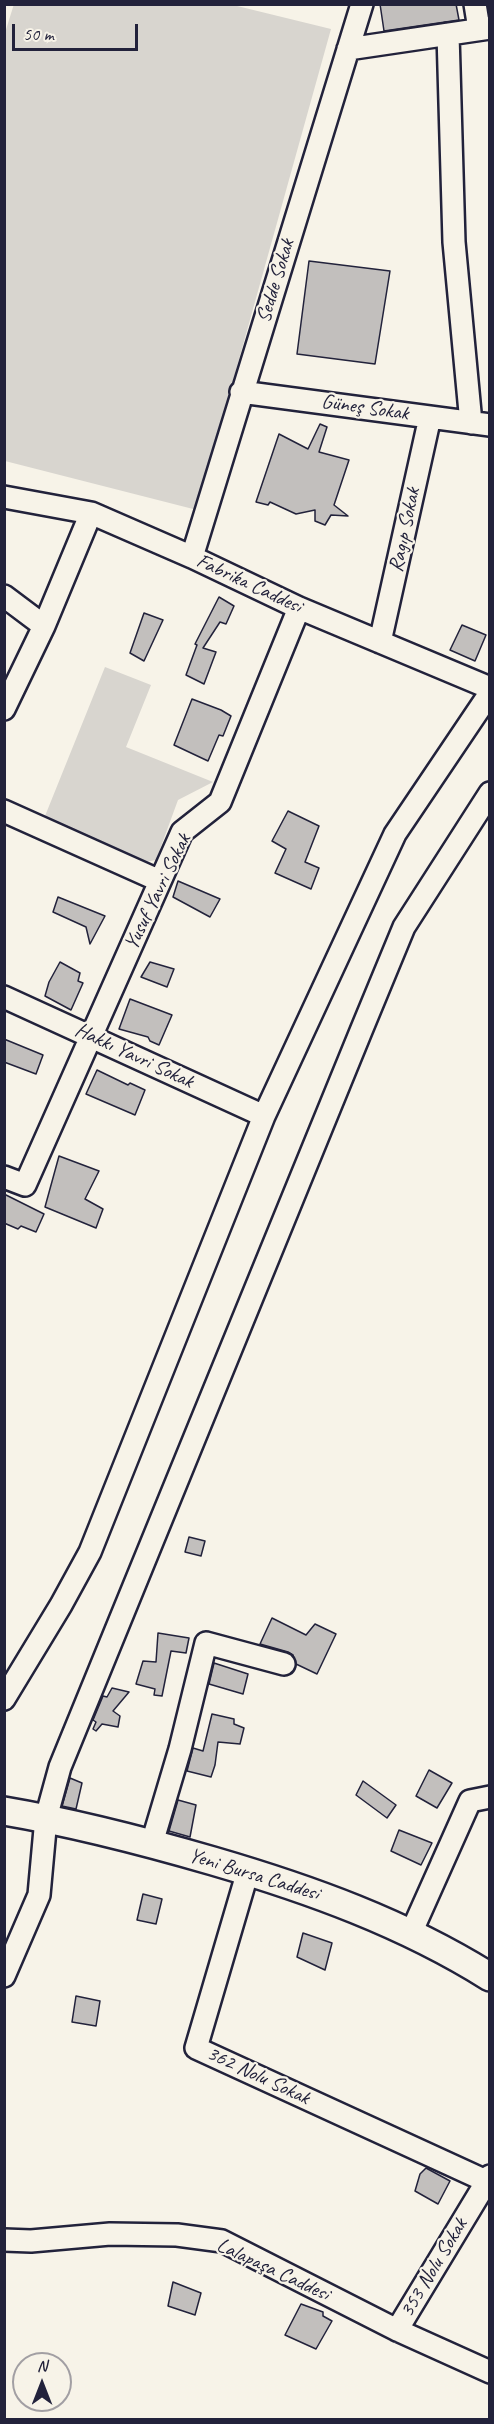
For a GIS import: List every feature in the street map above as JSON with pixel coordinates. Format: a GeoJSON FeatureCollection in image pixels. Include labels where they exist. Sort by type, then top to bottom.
{"type":"FeatureCollection","features":[{"type":"Feature","properties":{"kind":"main road","name":"Yeni Bursa Caddesi"},"geometry":{"type":"LineString","coordinates":[[4,1811],[46,1818],[152,1843],[318,1893],[411,1933],[489,1977]]}},
{"type":"Feature","properties":{"kind":"street","name":"Sedde Sokak"},"geometry":{"type":"LineString","coordinates":[[192,557],[362,4]]}},
{"type":"Feature","properties":{"kind":"street"},"geometry":{"type":"LineString","coordinates":[[348,49],[484,29],[475,4]]}},
{"type":"Feature","properties":{"kind":"street"},"geometry":{"type":"LineString","coordinates":[[448,34],[454,242],[480,424]]}},
{"type":"Feature","properties":{"kind":"street","name":"Güneş Sokak"},"geometry":{"type":"LineString","coordinates":[[241,392],[480,424]]}},
{"type":"Feature","properties":{"kind":"street","name":"Ragıp Sokak"},"geometry":{"type":"LineString","coordinates":[[380,642],[430,417]]}},
{"type":"Feature","properties":{"kind":"street","name":"Fabrika Caddesi"},"geometry":{"type":"LineString","coordinates":[[4,497],[91,513],[192,557],[299,608],[489,688]]}},
{"type":"Feature","properties":{"kind":"street"},"geometry":{"type":"LineString","coordinates":[[4,709],[44,626],[91,513]]}},
{"type":"Feature","properties":{"kind":"street"},"geometry":{"type":"LineString","coordinates":[[4,596],[44,626]]}},
{"type":"Feature","properties":{"kind":"street","name":"Yusuf Yavri Sokak"},"geometry":{"type":"LineString","coordinates":[[4,1177],[25,1185],[182,832],[220,802],[299,608]]}},
{"type":"Feature","properties":{"kind":"street"},"geometry":{"type":"LineString","coordinates":[[4,1699],[90,1552],[264,1116],[395,834],[489,693]]}},
{"type":"Feature","properties":{"kind":"street"},"geometry":{"type":"LineString","coordinates":[[4,1976],[39,1896],[46,1818],[60,1767],[404,927],[489,793]]}},
{"type":"Feature","properties":{"kind":"street"},"geometry":{"type":"LineString","coordinates":[[4,810],[160,880]]}},
{"type":"Feature","properties":{"kind":"street","name":"Hakkı Yavri Sokak"},"geometry":{"type":"LineString","coordinates":[[4,997],[264,1116]]}},
{"type":"Feature","properties":{"kind":"street"},"geometry":{"type":"LineString","coordinates":[[152,1843],[180,1749],[206,1643],[284,1664]]}},
{"type":"Feature","properties":{"kind":"street"},"geometry":{"type":"LineString","coordinates":[[411,1933],[470,1801],[489,1797]]}},
{"type":"Feature","properties":{"kind":"street","name":"362 Nolu Sokak"},"geometry":{"type":"LineString","coordinates":[[248,1871],[196,2048],[488,2179]]}},
{"type":"Feature","properties":{"kind":"street","name":"353 Nolu Sokak"},"geometry":{"type":"LineString","coordinates":[[396,2330],[488,2179]]}},
{"type":"Feature","properties":{"kind":"street","name":"Lalapaşa Caddesi"},"geometry":{"type":"LineString","coordinates":[[4,2240],[31,2241],[110,2234],[177,2235],[222,2241],[396,2330],[489,2372]]}},
{"type":"Feature","properties":{"kind":"shaded area"},"geometry":{"type":"Polygon","coordinates":[[[14,4],[233,5],[331,29],[197,510],[5,461],[4,36],[14,4]]]}},
{"type":"Feature","properties":{"kind":"shaded area"},"geometry":{"type":"Polygon","coordinates":[[[105,667],[151,685],[126,747],[213,782],[178,800],[156,860],[145,862],[43,821],[105,667]]]}},
{"type":"Feature","properties":{"kind":"building"},"geometry":{"type":"Polygon","coordinates":[[[380,4],[456,4],[459,20],[384,31],[380,4]]]}},
{"type":"Feature","properties":{"kind":"building"},"geometry":{"type":"Polygon","coordinates":[[[309,261],[390,271],[375,364],[297,354],[309,261]]]}},
{"type":"Feature","properties":{"kind":"building"},"geometry":{"type":"Polygon","coordinates":[[[320,424],[327,427],[319,452],[349,460],[334,505],[348,516],[331,515],[325,525],[315,521],[315,510],[296,514],[270,502],[268,505],[256,502],[279,434],[308,449],[320,424]]]}},
{"type":"Feature","properties":{"kind":"building"},"geometry":{"type":"Polygon","coordinates":[[[219,597],[234,606],[226,624],[220,622],[203,648],[216,652],[204,684],[186,675],[197,645],[195,644],[219,597]]]}},
{"type":"Feature","properties":{"kind":"building"},"geometry":{"type":"Polygon","coordinates":[[[144,613],[163,620],[144,661],[130,653],[144,613]]]}},
{"type":"Feature","properties":{"kind":"building"},"geometry":{"type":"Polygon","coordinates":[[[462,625],[486,635],[475,661],[450,650],[462,625]]]}},
{"type":"Feature","properties":{"kind":"building"},"geometry":{"type":"Polygon","coordinates":[[[192,699],[231,716],[223,736],[219,735],[208,761],[174,745],[192,699]]]}},
{"type":"Feature","properties":{"kind":"building"},"geometry":{"type":"Polygon","coordinates":[[[288,811],[319,826],[305,862],[319,868],[311,889],[275,873],[286,849],[272,841],[288,811]]]}},
{"type":"Feature","properties":{"kind":"building"},"geometry":{"type":"Polygon","coordinates":[[[178,881],[220,899],[210,917],[173,897],[178,881]]]}},
{"type":"Feature","properties":{"kind":"building"},"geometry":{"type":"Polygon","coordinates":[[[58,897],[105,916],[90,944],[86,927],[53,912],[58,897]]]}},
{"type":"Feature","properties":{"kind":"building"},"geometry":{"type":"Polygon","coordinates":[[[60,962],[80,973],[78,981],[83,983],[71,1010],[45,996],[49,982],[60,962]]]}},
{"type":"Feature","properties":{"kind":"building"},"geometry":{"type":"Polygon","coordinates":[[[150,962],[174,969],[167,987],[141,977],[150,962]]]}},
{"type":"Feature","properties":{"kind":"building"},"geometry":{"type":"Polygon","coordinates":[[[130,999],[172,1015],[159,1045],[150,1041],[148,1037],[119,1029],[130,999]]]}},
{"type":"Feature","properties":{"kind":"building"},"geometry":{"type":"Polygon","coordinates":[[[4,1039],[43,1055],[36,1074],[4,1062],[4,1039]]]}},
{"type":"Feature","properties":{"kind":"building"},"geometry":{"type":"Polygon","coordinates":[[[97,1070],[128,1085],[130,1083],[145,1090],[135,1115],[86,1094],[97,1070]]]}},
{"type":"Feature","properties":{"kind":"building"},"geometry":{"type":"Polygon","coordinates":[[[59,1156],[99,1171],[85,1199],[103,1209],[96,1228],[45,1207],[59,1156]]]}},
{"type":"Feature","properties":{"kind":"building"},"geometry":{"type":"Polygon","coordinates":[[[4,1194],[44,1214],[36,1232],[21,1226],[18,1229],[4,1223],[4,1194]]]}},
{"type":"Feature","properties":{"kind":"building"},"geometry":{"type":"Polygon","coordinates":[[[189,1537],[205,1541],[201,1556],[185,1552],[189,1537]]]}},
{"type":"Feature","properties":{"kind":"building"},"geometry":{"type":"Polygon","coordinates":[[[272,1618],[306,1635],[315,1624],[336,1634],[317,1674],[296,1664],[293,1655],[288,1652],[260,1644],[272,1618]]]}},
{"type":"Feature","properties":{"kind":"building"},"geometry":{"type":"Polygon","coordinates":[[[158,1633],[189,1638],[186,1653],[171,1651],[162,1696],[154,1695],[155,1689],[136,1684],[143,1661],[156,1662],[158,1633]]]}},
{"type":"Feature","properties":{"kind":"building"},"geometry":{"type":"Polygon","coordinates":[[[214,1663],[248,1674],[243,1694],[209,1684],[214,1663]]]}},
{"type":"Feature","properties":{"kind":"building"},"geometry":{"type":"Polygon","coordinates":[[[112,1688],[129,1692],[113,1711],[120,1716],[118,1727],[102,1724],[96,1731],[93,1729],[96,1722],[93,1720],[103,1696],[107,1697],[112,1688]]]}},
{"type":"Feature","properties":{"kind":"building"},"geometry":{"type":"Polygon","coordinates":[[[212,1714],[234,1719],[234,1724],[244,1728],[240,1744],[218,1742],[211,1777],[187,1771],[193,1748],[203,1751],[212,1714]]]}},
{"type":"Feature","properties":{"kind":"building"},"geometry":{"type":"Polygon","coordinates":[[[429,1770],[452,1783],[437,1808],[416,1796],[429,1770]]]}},
{"type":"Feature","properties":{"kind":"building"},"geometry":{"type":"Polygon","coordinates":[[[70,1778],[82,1783],[76,1809],[62,1806],[70,1778]]]}},
{"type":"Feature","properties":{"kind":"building"},"geometry":{"type":"Polygon","coordinates":[[[363,1781],[396,1805],[387,1818],[356,1795],[363,1781]]]}},
{"type":"Feature","properties":{"kind":"building"},"geometry":{"type":"Polygon","coordinates":[[[178,1800],[196,1805],[190,1837],[169,1831],[178,1800]]]}},
{"type":"Feature","properties":{"kind":"building"},"geometry":{"type":"Polygon","coordinates":[[[399,1830],[432,1843],[421,1865],[391,1851],[399,1830]]]}},
{"type":"Feature","properties":{"kind":"building"},"geometry":{"type":"Polygon","coordinates":[[[143,1894],[162,1899],[156,1924],[137,1920],[143,1894]]]}},
{"type":"Feature","properties":{"kind":"building"},"geometry":{"type":"Polygon","coordinates":[[[303,1933],[332,1943],[325,1970],[297,1957],[303,1933]]]}},
{"type":"Feature","properties":{"kind":"building"},"geometry":{"type":"Polygon","coordinates":[[[76,1996],[100,2001],[96,2026],[72,2022],[76,1996]]]}},
{"type":"Feature","properties":{"kind":"building"},"geometry":{"type":"Polygon","coordinates":[[[426,2168],[450,2181],[438,2204],[415,2191],[420,2174],[426,2168]]]}},
{"type":"Feature","properties":{"kind":"building"},"geometry":{"type":"Polygon","coordinates":[[[173,2282],[201,2293],[195,2315],[168,2306],[173,2282]]]}},
{"type":"Feature","properties":{"kind":"building"},"geometry":{"type":"Polygon","coordinates":[[[301,2304],[323,2312],[323,2316],[332,2321],[316,2349],[285,2335],[301,2304]]]}}]}
